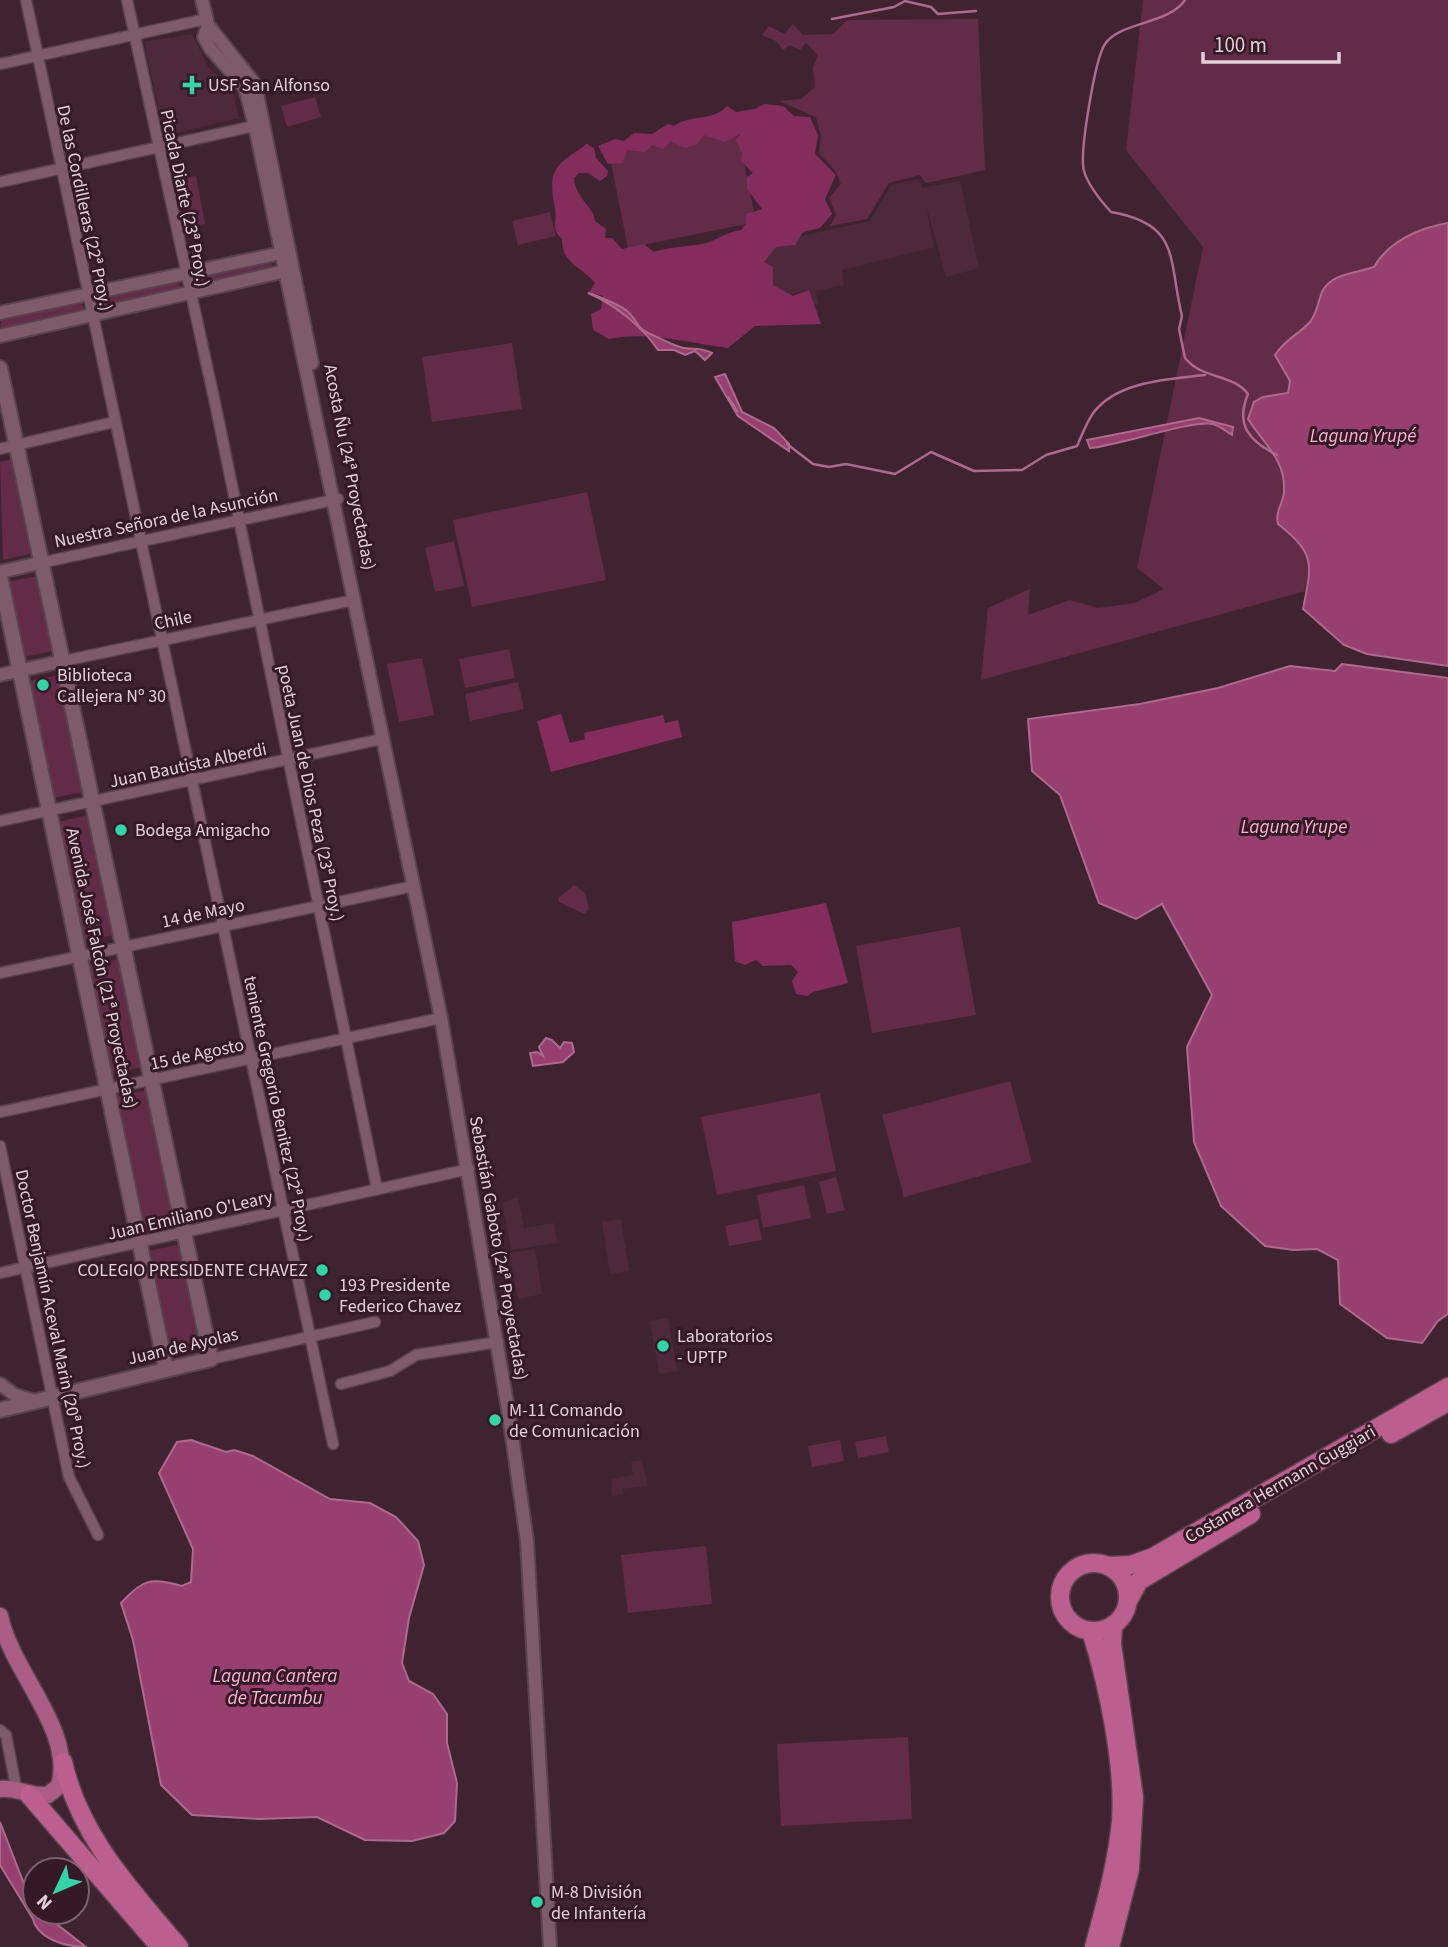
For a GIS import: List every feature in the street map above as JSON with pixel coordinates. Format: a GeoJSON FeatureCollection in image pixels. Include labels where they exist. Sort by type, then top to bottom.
{"type":"FeatureCollection","features":[{"type":"Feature","properties":{"kind":"highway","name":"Costanera Hermann Guggiari"},"geometry":{"type":"LineString","coordinates":[[1108,1566],[1131,1565],[1153,1557],[1448,1387]]}},
{"type":"Feature","properties":{"kind":"highway","name":"Costanera Hermann Guggiari"},"geometry":{"type":"LineString","coordinates":[[1128,1601],[1139,1581],[1155,1570],[1448,1402]]}},
{"type":"Feature","properties":{"kind":"highway"},"geometry":{"type":"LineString","coordinates":[[1110,1947],[1130,1869],[1134,1797],[1112,1644],[1114,1625],[1128,1601],[1123,1581],[1108,1566],[1087,1564],[1077,1567],[1068,1574],[1060,1594],[1064,1614],[1080,1629],[1091,1631],[1114,1625]]}},
{"type":"Feature","properties":{"kind":"highway"},"geometry":{"type":"LineString","coordinates":[[1091,1631],[1102,1668],[1119,1768],[1121,1820],[1114,1870],[1094,1947]]}},
{"type":"Feature","properties":{"kind":"highway"},"geometry":{"type":"LineString","coordinates":[[63,1762],[68,1784],[93,1838],[179,1947]]}},
{"type":"Feature","properties":{"kind":"highway"},"geometry":{"type":"LineString","coordinates":[[15,1790],[160,1947]]}},
{"type":"Feature","properties":{"kind":"main road","name":"Avenida José Falcón (21ª Proyectadas)"},"geometry":{"type":"LineString","coordinates":[[0,368],[211,1359]]}},
{"type":"Feature","properties":{"kind":"main road","name":"Avenida José Falcón (21ª Proyectadas)"},"geometry":{"type":"LineString","coordinates":[[0,574],[18,671],[50,811],[166,1369]]}},
{"type":"Feature","properties":{"kind":"main road","name":"Juan de Ayolas"},"geometry":{"type":"LineString","coordinates":[[0,1410],[211,1359]]}},
{"type":"Feature","properties":{"kind":"main road"},"geometry":{"type":"LineString","coordinates":[[0,1616],[16,1660],[54,1730],[63,1762],[59,1786],[55,1791],[48,1795],[15,1790]]}},
{"type":"Feature","properties":{"kind":"street","name":"De las Cordilleras (22ª Proy.)"},"geometry":{"type":"LineString","coordinates":[[26,0],[114,422],[163,640]]}},
{"type":"Feature","properties":{"kind":"street","name":"Picada Diarte (23ª Proy.)"},"geometry":{"type":"LineString","coordinates":[[127,0],[157,148],[215,403]]}},
{"type":"Feature","properties":{"kind":"street","name":"Acosta Ñu (24ª Proyectadas)"},"geometry":{"type":"LineString","coordinates":[[202,0],[207,22],[204,37],[218,58],[245,88],[259,125],[354,596]]}},
{"type":"Feature","properties":{"kind":"street"},"geometry":{"type":"LineString","coordinates":[[0,64],[207,22]]}},
{"type":"Feature","properties":{"kind":"street"},"geometry":{"type":"LineString","coordinates":[[0,182],[259,125]]}},
{"type":"Feature","properties":{"kind":"street"},"geometry":{"type":"LineString","coordinates":[[0,313],[285,252]]}},
{"type":"Feature","properties":{"kind":"street"},"geometry":{"type":"LineString","coordinates":[[0,336],[289,270]]}},
{"type":"Feature","properties":{"kind":"street","name":"poeta Juan de Dios Peza (23ª Proy.)"},"geometry":{"type":"LineString","coordinates":[[215,403],[377,1189]]}},
{"type":"Feature","properties":{"kind":"street"},"geometry":{"type":"LineString","coordinates":[[0,449],[114,422]]}},
{"type":"Feature","properties":{"kind":"street","name":"Nuestra Señora de la Asunción"},"geometry":{"type":"LineString","coordinates":[[0,574],[40,563],[335,500]]}},
{"type":"Feature","properties":{"kind":"street"},"geometry":{"type":"LineString","coordinates":[[354,596],[382,739]]}},
{"type":"Feature","properties":{"kind":"street","name":"Chile"},"geometry":{"type":"LineString","coordinates":[[0,675],[259,620],[354,596]]}},
{"type":"Feature","properties":{"kind":"street","name":"teniente Gregorio Benitez (22ª Proy.)"},"geometry":{"type":"LineString","coordinates":[[163,640],[333,1444]]}},
{"type":"Feature","properties":{"kind":"street","name":"Juan Bautista Alberdi"},"geometry":{"type":"LineString","coordinates":[[0,821],[382,739]]}},
{"type":"Feature","properties":{"kind":"street","name":"Sebastián Gaboto (24ª Proyectadas)"},"geometry":{"type":"LineString","coordinates":[[382,739],[441,1018],[469,1169],[527,1541],[550,1947]]}},
{"type":"Feature","properties":{"kind":"street","name":"14 de Mayo"},"geometry":{"type":"LineString","coordinates":[[0,973],[318,904],[414,886]]}},
{"type":"Feature","properties":{"kind":"street","name":"15 de Agosto"},"geometry":{"type":"LineString","coordinates":[[0,1112],[441,1018]]}},
{"type":"Feature","properties":{"kind":"street","name":"Doctor Benjamín Aceval Marin (20ª Proy.)"},"geometry":{"type":"LineString","coordinates":[[0,1146],[69,1477],[98,1535]]}},
{"type":"Feature","properties":{"kind":"street","name":"Juan Emiliano O'Leary"},"geometry":{"type":"LineString","coordinates":[[0,1273],[469,1169]]}},
{"type":"Feature","properties":{"kind":"street","name":"Juan de Ayolas"},"geometry":{"type":"LineString","coordinates":[[211,1359],[375,1322]]}},
{"type":"Feature","properties":{"kind":"street"},"geometry":{"type":"LineString","coordinates":[[341,1384],[390,1371],[416,1355],[498,1342]]}},
{"type":"Feature","properties":{"kind":"street"},"geometry":{"type":"LineString","coordinates":[[0,1384],[15,1395],[34,1401]]}},
{"type":"Feature","properties":{"kind":"street"},"geometry":{"type":"LineString","coordinates":[[0,1730],[6,1735],[15,1790]]}},
{"type":"Feature","properties":{"kind":"shaded area"},"geometry":{"type":"Polygon","coordinates":[[[1143,0],[1448,0],[1448,552],[981,680],[988,608],[1030,589],[1028,615],[1070,600],[1098,608],[1135,603],[1164,589],[1137,568],[1203,247],[1126,150],[1143,0]]]}},
{"type":"Feature","properties":{"kind":"shaded area"},"geometry":{"type":"Polygon","coordinates":[[[978,19],[985,170],[926,183],[920,175],[889,183],[867,219],[830,226],[836,215],[829,198],[841,184],[836,172],[819,153],[821,136],[816,117],[779,101],[801,99],[815,87],[813,68],[818,55],[806,43],[800,50],[790,45],[783,50],[776,41],[762,35],[769,26],[784,34],[793,24],[803,35],[833,34],[847,20],[978,19]]]}},
{"type":"Feature","properties":{"kind":"shaded area","name":"USF San Alfonso"},"geometry":{"type":"Polygon","coordinates":[[[192,34],[208,67],[232,88],[239,118],[165,136],[144,42],[192,34]]]}},
{"type":"Feature","properties":{"kind":"shaded area"},"geometry":{"type":"Polygon","coordinates":[[[315,97],[321,117],[287,127],[281,106],[315,97]]]}},
{"type":"Feature","properties":{"kind":"shaded area"},"geometry":{"type":"Polygon","coordinates":[[[764,104],[783,106],[794,116],[810,117],[818,135],[815,154],[836,175],[825,199],[832,214],[820,228],[803,232],[795,245],[776,247],[764,262],[773,267],[773,285],[793,296],[809,290],[821,324],[755,326],[728,348],[654,337],[609,339],[593,330],[591,314],[601,309],[603,296],[589,292],[595,283],[565,254],[555,225],[552,185],[556,169],[587,144],[594,148],[596,158],[608,171],[607,176],[600,181],[588,173],[579,173],[574,178],[575,185],[595,221],[606,229],[605,238],[612,238],[622,249],[644,244],[654,252],[706,243],[741,230],[746,224],[746,214],[762,209],[747,189],[747,177],[753,173],[741,161],[742,153],[736,140],[740,134],[725,142],[704,135],[697,144],[685,148],[671,141],[663,149],[652,145],[645,152],[627,150],[623,163],[608,164],[598,146],[615,139],[624,141],[634,133],[652,134],[668,124],[674,126],[687,120],[715,114],[727,106],[736,112],[755,109],[764,104]]]}},
{"type":"Feature","properties":{"kind":"shaded area"},"geometry":{"type":"Polygon","coordinates":[[[737,128],[756,222],[628,248],[609,153],[737,128]]]}},
{"type":"Feature","properties":{"kind":"shaded area"},"geometry":{"type":"Polygon","coordinates":[[[196,176],[205,224],[184,228],[174,180],[196,176]]]}},
{"type":"Feature","properties":{"kind":"shaded area"},"geometry":{"type":"Polygon","coordinates":[[[919,179],[922,188],[960,181],[979,268],[946,277],[926,205],[934,247],[842,270],[844,285],[816,291],[818,304],[812,305],[808,290],[772,298],[760,245],[870,221],[891,185],[919,179]]]}},
{"type":"Feature","properties":{"kind":"shaded area"},"geometry":{"type":"Polygon","coordinates":[[[550,212],[556,236],[518,245],[512,221],[550,212]]]}},
{"type":"Feature","properties":{"kind":"shaded area"},"geometry":{"type":"Polygon","coordinates":[[[270,260],[272,265],[269,270],[200,285],[196,282],[195,276],[270,260]]]}},
{"type":"Feature","properties":{"kind":"shaded area"},"geometry":{"type":"Polygon","coordinates":[[[177,281],[180,286],[176,290],[104,307],[99,303],[99,298],[177,281]]]}},
{"type":"Feature","properties":{"kind":"shaded area"},"geometry":{"type":"Polygon","coordinates":[[[78,301],[84,307],[80,312],[5,329],[0,327],[2,318],[78,301]]]}},
{"type":"Feature","properties":{"kind":"shaded area"},"geometry":{"type":"Polygon","coordinates":[[[512,343],[522,409],[432,422],[422,357],[512,343]]]}},
{"type":"Feature","properties":{"kind":"shaded area"},"geometry":{"type":"Polygon","coordinates":[[[12,459],[33,553],[3,560],[0,462],[12,459]]]}},
{"type":"Feature","properties":{"kind":"shaded area"},"geometry":{"type":"Polygon","coordinates":[[[587,492],[606,580],[472,607],[453,520],[587,492]]]}},
{"type":"Feature","properties":{"kind":"shaded area"},"geometry":{"type":"Polygon","coordinates":[[[454,541],[464,586],[435,592],[425,548],[454,541]]]}},
{"type":"Feature","properties":{"kind":"shaded area"},"geometry":{"type":"Polygon","coordinates":[[[37,576],[53,651],[23,657],[7,582],[37,576]]]}},
{"type":"Feature","properties":{"kind":"shaded area"},"geometry":{"type":"Polygon","coordinates":[[[509,649],[515,678],[465,688],[459,659],[509,649]]]}},
{"type":"Feature","properties":{"kind":"shaded area"},"geometry":{"type":"Polygon","coordinates":[[[422,658],[434,715],[399,722],[387,664],[422,658]]]}},
{"type":"Feature","properties":{"kind":"shaded area"},"geometry":{"type":"Polygon","coordinates":[[[58,675],[83,792],[53,798],[29,681],[58,675]]]}},
{"type":"Feature","properties":{"kind":"shaded area"},"geometry":{"type":"Polygon","coordinates":[[[518,682],[524,709],[470,721],[465,694],[518,682]]]}},
{"type":"Feature","properties":{"kind":"shaded area"},"geometry":{"type":"Polygon","coordinates":[[[561,714],[570,743],[585,739],[584,733],[663,715],[665,723],[678,720],[682,737],[551,772],[537,721],[561,714]]]}},
{"type":"Feature","properties":{"kind":"shaded area"},"geometry":{"type":"Polygon","coordinates":[[[88,815],[113,935],[84,942],[58,822],[88,815]]]}},
{"type":"Feature","properties":{"kind":"shaded area"},"geometry":{"type":"Polygon","coordinates":[[[574,885],[585,893],[589,909],[584,914],[559,902],[558,898],[574,885]]]}},
{"type":"Feature","properties":{"kind":"shaded area"},"geometry":{"type":"Polygon","coordinates":[[[826,903],[848,983],[807,996],[796,994],[792,981],[798,972],[791,965],[763,966],[756,960],[745,965],[735,961],[732,922],[826,903]]]}},
{"type":"Feature","properties":{"kind":"shaded area"},"geometry":{"type":"Polygon","coordinates":[[[960,927],[976,1015],[872,1033],[856,946],[960,927]]]}},
{"type":"Feature","properties":{"kind":"shaded area"},"geometry":{"type":"Polygon","coordinates":[[[118,959],[143,1067],[112,1074],[89,965],[118,959]]]}},
{"type":"Feature","properties":{"kind":"shaded area"},"geometry":{"type":"Polygon","coordinates":[[[1010,1081],[1032,1162],[904,1197],[882,1115],[1010,1081]]]}},
{"type":"Feature","properties":{"kind":"shaded area"},"geometry":{"type":"Polygon","coordinates":[[[147,1090],[175,1225],[145,1233],[116,1097],[147,1090]]]}},
{"type":"Feature","properties":{"kind":"shaded area"},"geometry":{"type":"Polygon","coordinates":[[[820,1093],[836,1171],[717,1195],[701,1117],[820,1093]]]}},
{"type":"Feature","properties":{"kind":"shaded area"},"geometry":{"type":"Polygon","coordinates":[[[836,1177],[845,1210],[827,1214],[819,1182],[836,1177]]]}},
{"type":"Feature","properties":{"kind":"shaded area"},"geometry":{"type":"Polygon","coordinates":[[[804,1185],[811,1218],[763,1228],[757,1195],[804,1185]]]}},
{"type":"Feature","properties":{"kind":"shaded area"},"geometry":{"type":"Polygon","coordinates":[[[518,1197],[524,1228],[554,1223],[557,1243],[511,1250],[502,1202],[518,1197]]]}},
{"type":"Feature","properties":{"kind":"shaded area"},"geometry":{"type":"Polygon","coordinates":[[[621,1219],[629,1271],[610,1274],[602,1222],[621,1219]]]}},
{"type":"Feature","properties":{"kind":"shaded area"},"geometry":{"type":"Polygon","coordinates":[[[758,1219],[762,1240],[729,1246],[725,1226],[758,1219]]]}},
{"type":"Feature","properties":{"kind":"shaded area"},"geometry":{"type":"Polygon","coordinates":[[[181,1244],[202,1346],[171,1353],[149,1251],[181,1244]]]}},
{"type":"Feature","properties":{"kind":"shaded area"},"geometry":{"type":"Polygon","coordinates":[[[535,1249],[542,1294],[518,1299],[509,1253],[535,1249]]]}},
{"type":"Feature","properties":{"kind":"shaded area","name":"Laboratorios - UPTP"},"geometry":{"type":"Polygon","coordinates":[[[668,1318],[677,1371],[659,1374],[650,1321],[668,1318]]]}},
{"type":"Feature","properties":{"kind":"shaded area"},"geometry":{"type":"Polygon","coordinates":[[[886,1436],[889,1452],[858,1458],[855,1442],[886,1436]]]}},
{"type":"Feature","properties":{"kind":"shaded area"},"geometry":{"type":"Polygon","coordinates":[[[840,1440],[844,1461],[812,1467],[808,1446],[840,1440]]]}},
{"type":"Feature","properties":{"kind":"shaded area"},"geometry":{"type":"Polygon","coordinates":[[[642,1460],[648,1486],[622,1489],[624,1494],[612,1496],[611,1479],[633,1475],[631,1462],[642,1460]]]}},
{"type":"Feature","properties":{"kind":"shaded area"},"geometry":{"type":"Polygon","coordinates":[[[706,1546],[712,1604],[628,1613],[621,1555],[706,1546]]]}},
{"type":"Feature","properties":{"kind":"shaded area"},"geometry":{"type":"Polygon","coordinates":[[[908,1737],[912,1819],[781,1826],[777,1744],[908,1737]]]}},
{"type":"Feature","properties":{"kind":"water","name":"Laguna Yrupé"},"geometry":{"type":"Polygon","coordinates":[[[1448,223],[1448,666],[1367,654],[1344,645],[1303,609],[1308,561],[1299,544],[1278,524],[1284,481],[1278,461],[1248,419],[1254,402],[1263,397],[1288,393],[1290,381],[1275,355],[1310,322],[1326,286],[1338,277],[1374,267],[1388,250],[1406,237],[1426,228],[1448,223]]]}},
{"type":"Feature","properties":{"kind":"water"},"geometry":{"type":"Polygon","coordinates":[[[588,293],[624,309],[650,334],[680,347],[712,353],[705,360],[695,351],[685,355],[674,350],[658,350],[627,317],[588,293]]]}},
{"type":"Feature","properties":{"kind":"water"},"geometry":{"type":"Polygon","coordinates":[[[725,374],[742,412],[774,428],[789,444],[789,451],[738,416],[715,377],[725,374]]]}},
{"type":"Feature","properties":{"kind":"water"},"geometry":{"type":"Polygon","coordinates":[[[1199,418],[1233,427],[1232,435],[1216,425],[1203,424],[1090,448],[1087,440],[1199,418]]]}},
{"type":"Feature","properties":{"kind":"water","name":"Laguna Yrupe"},"geometry":{"type":"Polygon","coordinates":[[[1342,664],[1448,678],[1448,1314],[1438,1321],[1422,1343],[1387,1338],[1340,1304],[1338,1260],[1317,1249],[1294,1250],[1265,1246],[1221,1206],[1194,1142],[1187,1047],[1212,995],[1162,904],[1136,919],[1099,903],[1060,795],[1032,771],[1028,719],[1140,704],[1218,688],[1290,666],[1335,671],[1342,664]]]}},
{"type":"Feature","properties":{"kind":"water"},"geometry":{"type":"Polygon","coordinates":[[[546,1038],[560,1048],[564,1042],[572,1043],[574,1052],[563,1062],[533,1066],[530,1053],[537,1052],[543,1056],[539,1047],[546,1038]]]}},
{"type":"Feature","properties":{"kind":"water","name":"Laguna Cantera de Tacumbu"},"geometry":{"type":"Polygon","coordinates":[[[191,1440],[226,1452],[234,1450],[253,1456],[330,1499],[370,1503],[396,1517],[418,1541],[424,1565],[409,1618],[402,1663],[409,1681],[433,1694],[447,1714],[447,1743],[457,1783],[455,1821],[444,1833],[412,1841],[365,1840],[317,1817],[259,1819],[192,1815],[161,1785],[133,1640],[121,1603],[135,1589],[148,1582],[162,1581],[182,1586],[191,1582],[193,1549],[159,1473],[177,1442],[191,1440]]]}},
{"type":"Feature","properties":{"kind":"water"},"geometry":{"type":"Polygon","coordinates":[[[0,1822],[21,1876],[21,1899],[0,1865],[0,1822]]]}},
{"type":"Feature","properties":{"kind":"water"},"geometry":{"type":"Polygon","coordinates":[[[36,1926],[59,1926],[86,1947],[54,1940],[36,1926]]]}},
{"type":"Feature","properties":{"kind":"waterway"},"geometry":{"type":"LineString","coordinates":[[1185,0],[1168,14],[1122,31],[1105,44],[1089,107],[1084,171],[1099,198],[1111,212],[1150,225],[1161,235],[1172,261],[1182,316],[1179,329],[1185,358],[1200,370],[1234,383],[1248,394],[1243,415],[1247,431],[1259,444],[1277,455]]}},
{"type":"Feature","properties":{"kind":"waterway"},"geometry":{"type":"LineString","coordinates":[[832,19],[894,7],[905,1],[931,7],[938,14],[976,11]]}},
{"type":"Feature","properties":{"kind":"waterway"},"geometry":{"type":"LineString","coordinates":[[787,444],[813,464],[829,467],[846,464],[895,474],[931,452],[974,471],[1022,470],[1046,455],[1077,446],[1094,412],[1117,394],[1145,383],[1205,375]]}},
{"type":"Feature","properties":{"kind":"waterway"},"geometry":{"type":"LineString","coordinates":[[728,397],[737,411]]}},
{"type":"Feature","properties":{"kind":"place","name":"USF San Alfonso"},"geometry":{"type":"Point","coordinates":[192,85]}},
{"type":"Feature","properties":{"kind":"place","name":"Biblioteca Callejera Nº 30"},"geometry":{"type":"Point","coordinates":[43,685]}},
{"type":"Feature","properties":{"kind":"place","name":"Bodega Amigacho"},"geometry":{"type":"Point","coordinates":[121,830]}},
{"type":"Feature","properties":{"kind":"place","name":"COLEGIO PRESIDENTE CHAVEZ"},"geometry":{"type":"Point","coordinates":[322,1270]}},
{"type":"Feature","properties":{"kind":"place","name":"193 Presidente Federico Chavez"},"geometry":{"type":"Point","coordinates":[325,1295]}},
{"type":"Feature","properties":{"kind":"place","name":"Laboratorios - UPTP"},"geometry":{"type":"Point","coordinates":[663,1346]}},
{"type":"Feature","properties":{"kind":"place","name":"M-11 Comando de Comunicación"},"geometry":{"type":"Point","coordinates":[495,1420]}},
{"type":"Feature","properties":{"kind":"place","name":"M-8 División de Infantería"},"geometry":{"type":"Point","coordinates":[537,1902]}}]}
